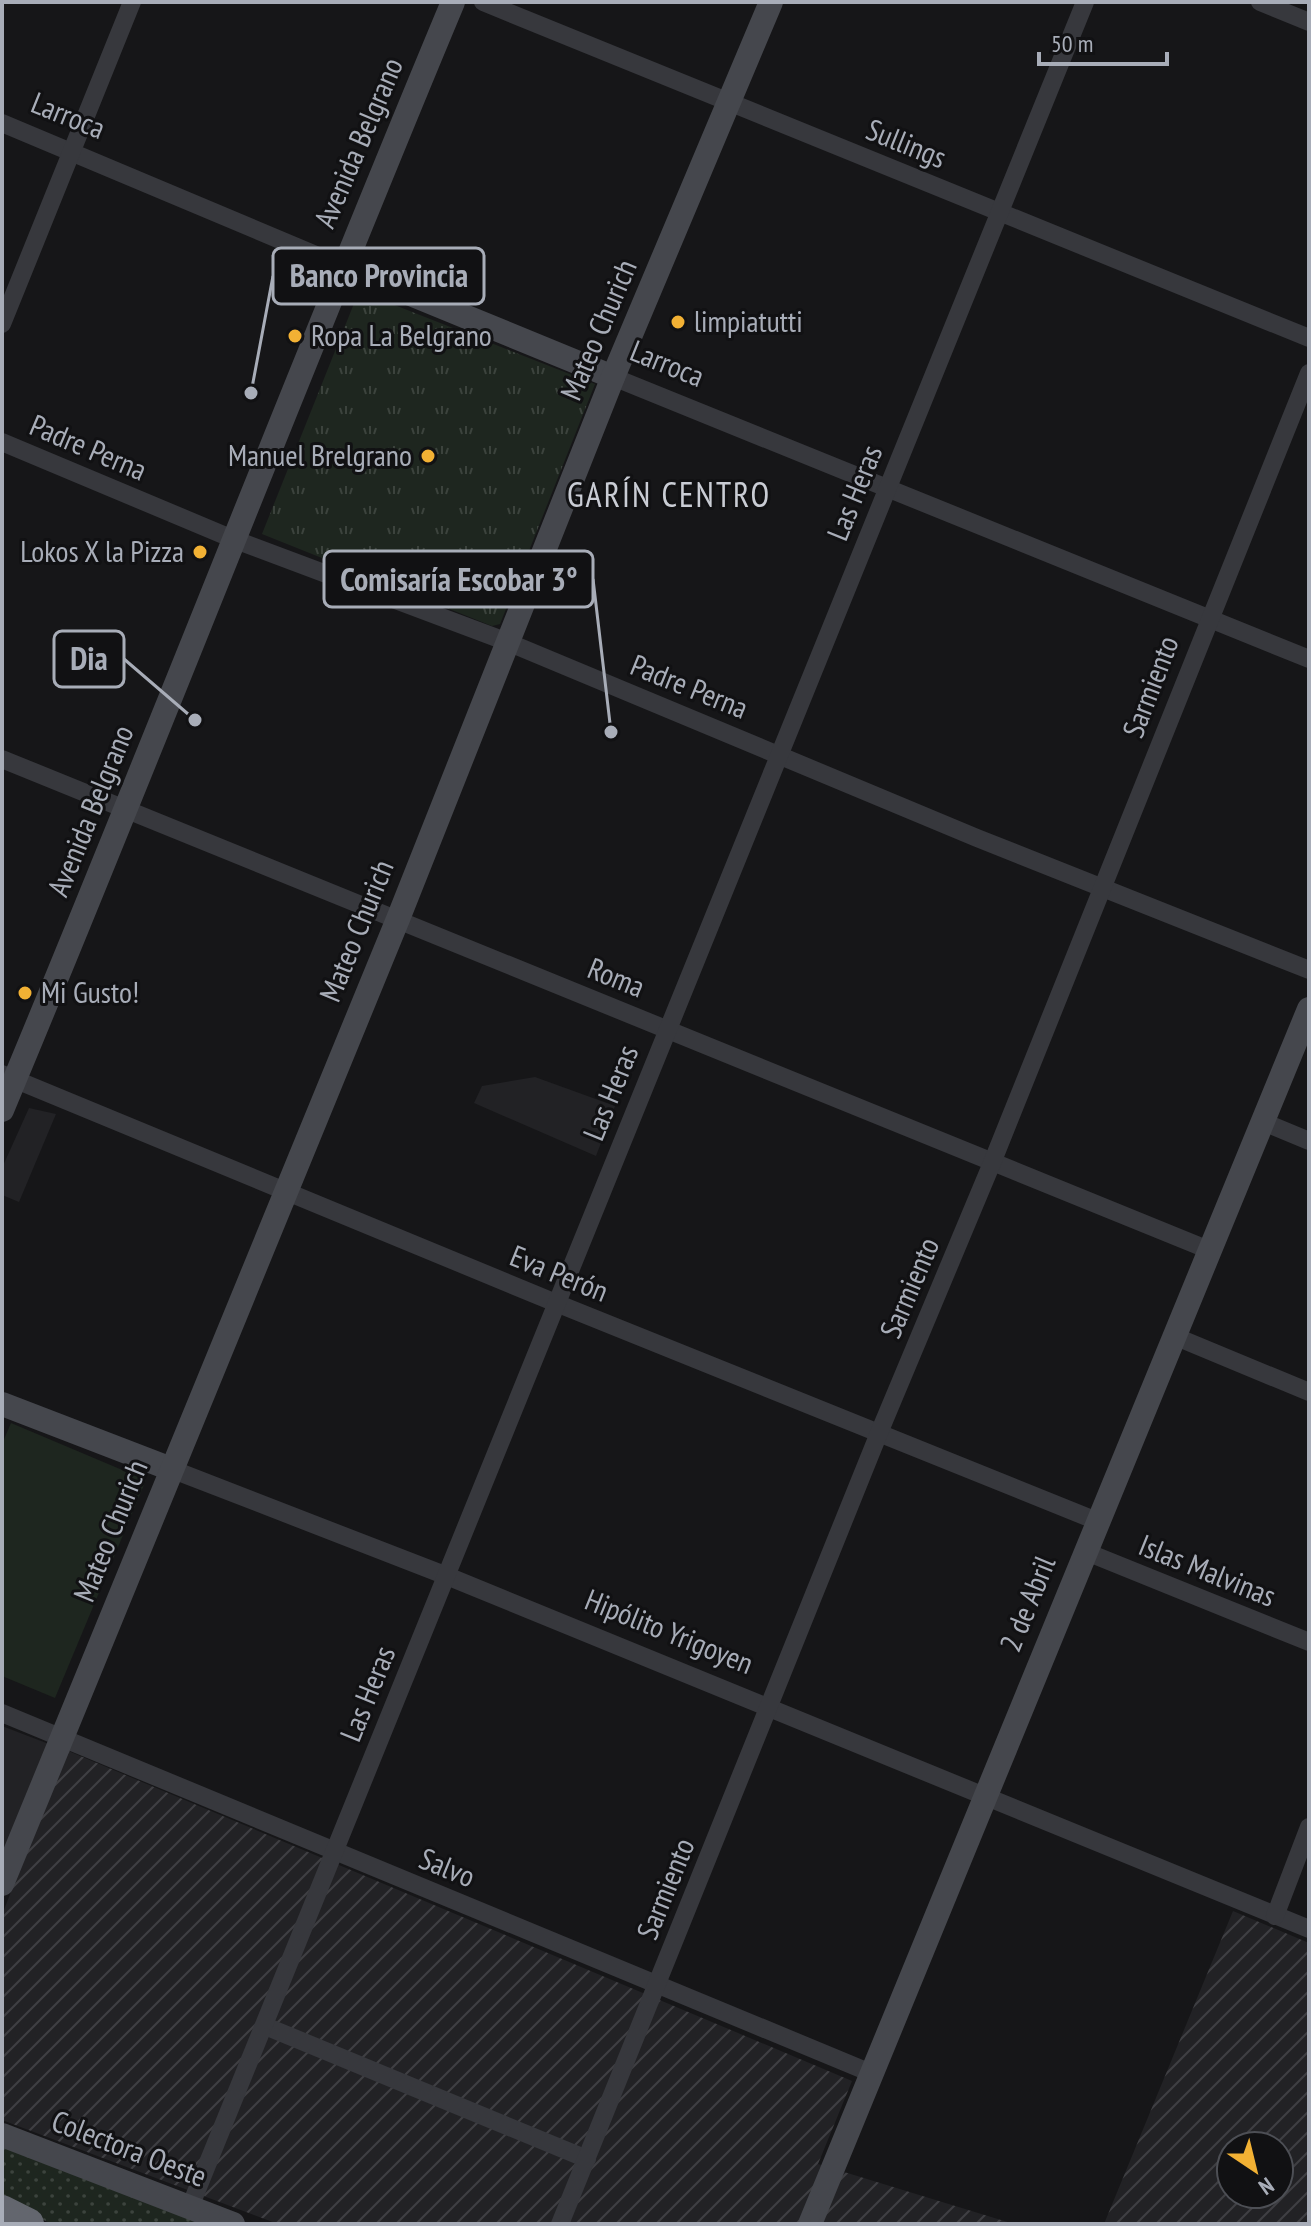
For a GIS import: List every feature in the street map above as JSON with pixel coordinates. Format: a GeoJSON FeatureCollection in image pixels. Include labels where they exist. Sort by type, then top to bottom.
{"type":"FeatureCollection","features":[{"type":"Feature","properties":{"kind":"highway"},"geometry":{"type":"LineString","coordinates":[[2,2211],[28,2224]]}},
{"type":"Feature","properties":{"kind":"street"},"geometry":{"type":"LineString","coordinates":[[2,324],[132,2]]}},
{"type":"Feature","properties":{"kind":"street","name":"Avenida Belgrano"},"geometry":{"type":"LineString","coordinates":[[2,1110],[8,1076],[126,810],[342,266],[453,2]]}},
{"type":"Feature","properties":{"kind":"street","name":"Sullings"},"geometry":{"type":"LineString","coordinates":[[483,2],[1309,338]]}},
{"type":"Feature","properties":{"kind":"street","name":"Mateo Churich"},"geometry":{"type":"LineString","coordinates":[[2,1884],[398,919],[505,641],[771,2]]}},
{"type":"Feature","properties":{"kind":"street","name":"Las Heras"},"geometry":{"type":"LineString","coordinates":[[190,2207],[1085,2]]}},
{"type":"Feature","properties":{"kind":"street"},"geometry":{"type":"LineString","coordinates":[[1260,2],[1309,22]]}},
{"type":"Feature","properties":{"kind":"street","name":"Larroca"},"geometry":{"type":"LineString","coordinates":[[2,123],[342,266],[1309,659]]}},
{"type":"Feature","properties":{"kind":"street","name":"Sarmiento"},"geometry":{"type":"LineString","coordinates":[[560,2224],[879,1433],[992,1163],[1207,619],[1309,373]]}},
{"type":"Feature","properties":{"kind":"street","name":"Padre Perna"},"geometry":{"type":"LineString","coordinates":[[2,442],[233,539],[505,641],[1102,888],[1309,970]]}},
{"type":"Feature","properties":{"kind":"street","name":"Roma"},"geometry":{"type":"LineString","coordinates":[[2,759],[1209,1250]]}},
{"type":"Feature","properties":{"kind":"street","name":"2 de Abril"},"geometry":{"type":"LineString","coordinates":[[810,2224],[1309,1009]]}},
{"type":"Feature","properties":{"kind":"street","name":"Eva Perón"},"geometry":{"type":"LineString","coordinates":[[8,1076],[556,1303],[1097,1521]]}},
{"type":"Feature","properties":{"kind":"street"},"geometry":{"type":"LineString","coordinates":[[1261,1121],[1309,1141]]}},
{"type":"Feature","properties":{"kind":"street"},"geometry":{"type":"LineString","coordinates":[[1174,1336],[1309,1392]]}},
{"type":"Feature","properties":{"kind":"street","name":"Hipólito Yrigoyen"},"geometry":{"type":"LineString","coordinates":[[2,1404],[447,1576],[1309,1929]]}},
{"type":"Feature","properties":{"kind":"street","name":"Islas Malvinas"},"geometry":{"type":"LineString","coordinates":[[1084,1551],[1309,1642]]}},
{"type":"Feature","properties":{"kind":"street","name":"Salvo"},"geometry":{"type":"LineString","coordinates":[[2,1713],[871,2073]]}},
{"type":"Feature","properties":{"kind":"street"},"geometry":{"type":"LineString","coordinates":[[1275,1916],[1309,1827]]}},
{"type":"Feature","properties":{"kind":"street"},"geometry":{"type":"LineString","coordinates":[[265,2026],[587,2159]]}},
{"type":"Feature","properties":{"kind":"street","name":"Colectora Oeste"},"geometry":{"type":"LineString","coordinates":[[2,2135],[233,2224]]}},
{"type":"Feature","properties":{"kind":"shaded area"},"geometry":{"type":"Polygon","coordinates":[[[535,1077],[615,1106],[596,1156],[474,1103],[482,1086],[535,1077]]]}},
{"type":"Feature","properties":{"kind":"shaded area"},"geometry":{"type":"Polygon","coordinates":[[[29,1108],[56,1114],[19,1202],[2,1195],[2,1168],[29,1108]]]}},
{"type":"Feature","properties":{"kind":"shaded area"},"geometry":{"type":"Polygon","coordinates":[[[2,1726],[49,1744],[2,1863],[2,1726]]]}},
{"type":"Feature","properties":{"kind":"shaded area"},"geometry":{"type":"Polygon","coordinates":[[[66,1750],[852,2081],[818,2164],[1014,2224],[278,2224],[2,2120],[2,1915],[66,1750]]]}},
{"type":"Feature","properties":{"kind":"shaded area"},"geometry":{"type":"Polygon","coordinates":[[[1233,1911],[1309,1943],[1309,2224],[1104,2224],[1233,1911]]]}},
{"type":"Feature","properties":{"kind":"green space"},"geometry":{"type":"Polygon","coordinates":[[[359,291],[595,384],[500,624],[492,626],[262,534],[359,291]]]}},
{"type":"Feature","properties":{"kind":"green space"},"geometry":{"type":"Polygon","coordinates":[[[11,1423],[146,1480],[55,1698],[2,1676],[2,1444],[11,1423]]]}},
{"type":"Feature","properties":{"kind":"green space"},"geometry":{"type":"Polygon","coordinates":[[[2,2145],[208,2224],[52,2224],[2,2200],[2,2145]]]}},
{"type":"Feature","properties":{"kind":"place","name":"limpiatutti"},"geometry":{"type":"Point","coordinates":[678,322]}},
{"type":"Feature","properties":{"kind":"place","name":"Ropa La Belgrano"},"geometry":{"type":"Point","coordinates":[295,336]}},
{"type":"Feature","properties":{"kind":"place","name":"Banco Provincia"},"geometry":{"type":"Point","coordinates":[251,393]}},
{"type":"Feature","properties":{"kind":"place","name":"Manuel Brelgrano"},"geometry":{"type":"Point","coordinates":[428,456]}},
{"type":"Feature","properties":{"kind":"place","name":"Lokos X la Pizza"},"geometry":{"type":"Point","coordinates":[200,552]}},
{"type":"Feature","properties":{"kind":"place","name":"Dia"},"geometry":{"type":"Point","coordinates":[195,720]}},
{"type":"Feature","properties":{"kind":"place","name":"Comisaría Escobar 3°"},"geometry":{"type":"Point","coordinates":[611,732]}},
{"type":"Feature","properties":{"kind":"place","name":"Mi Gusto!"},"geometry":{"type":"Point","coordinates":[25,993]}},
{"type":"Feature","properties":{"kind":"district","name":"GARÍN CENTRO"},"geometry":{"type":"Point","coordinates":[669,495]}}]}
